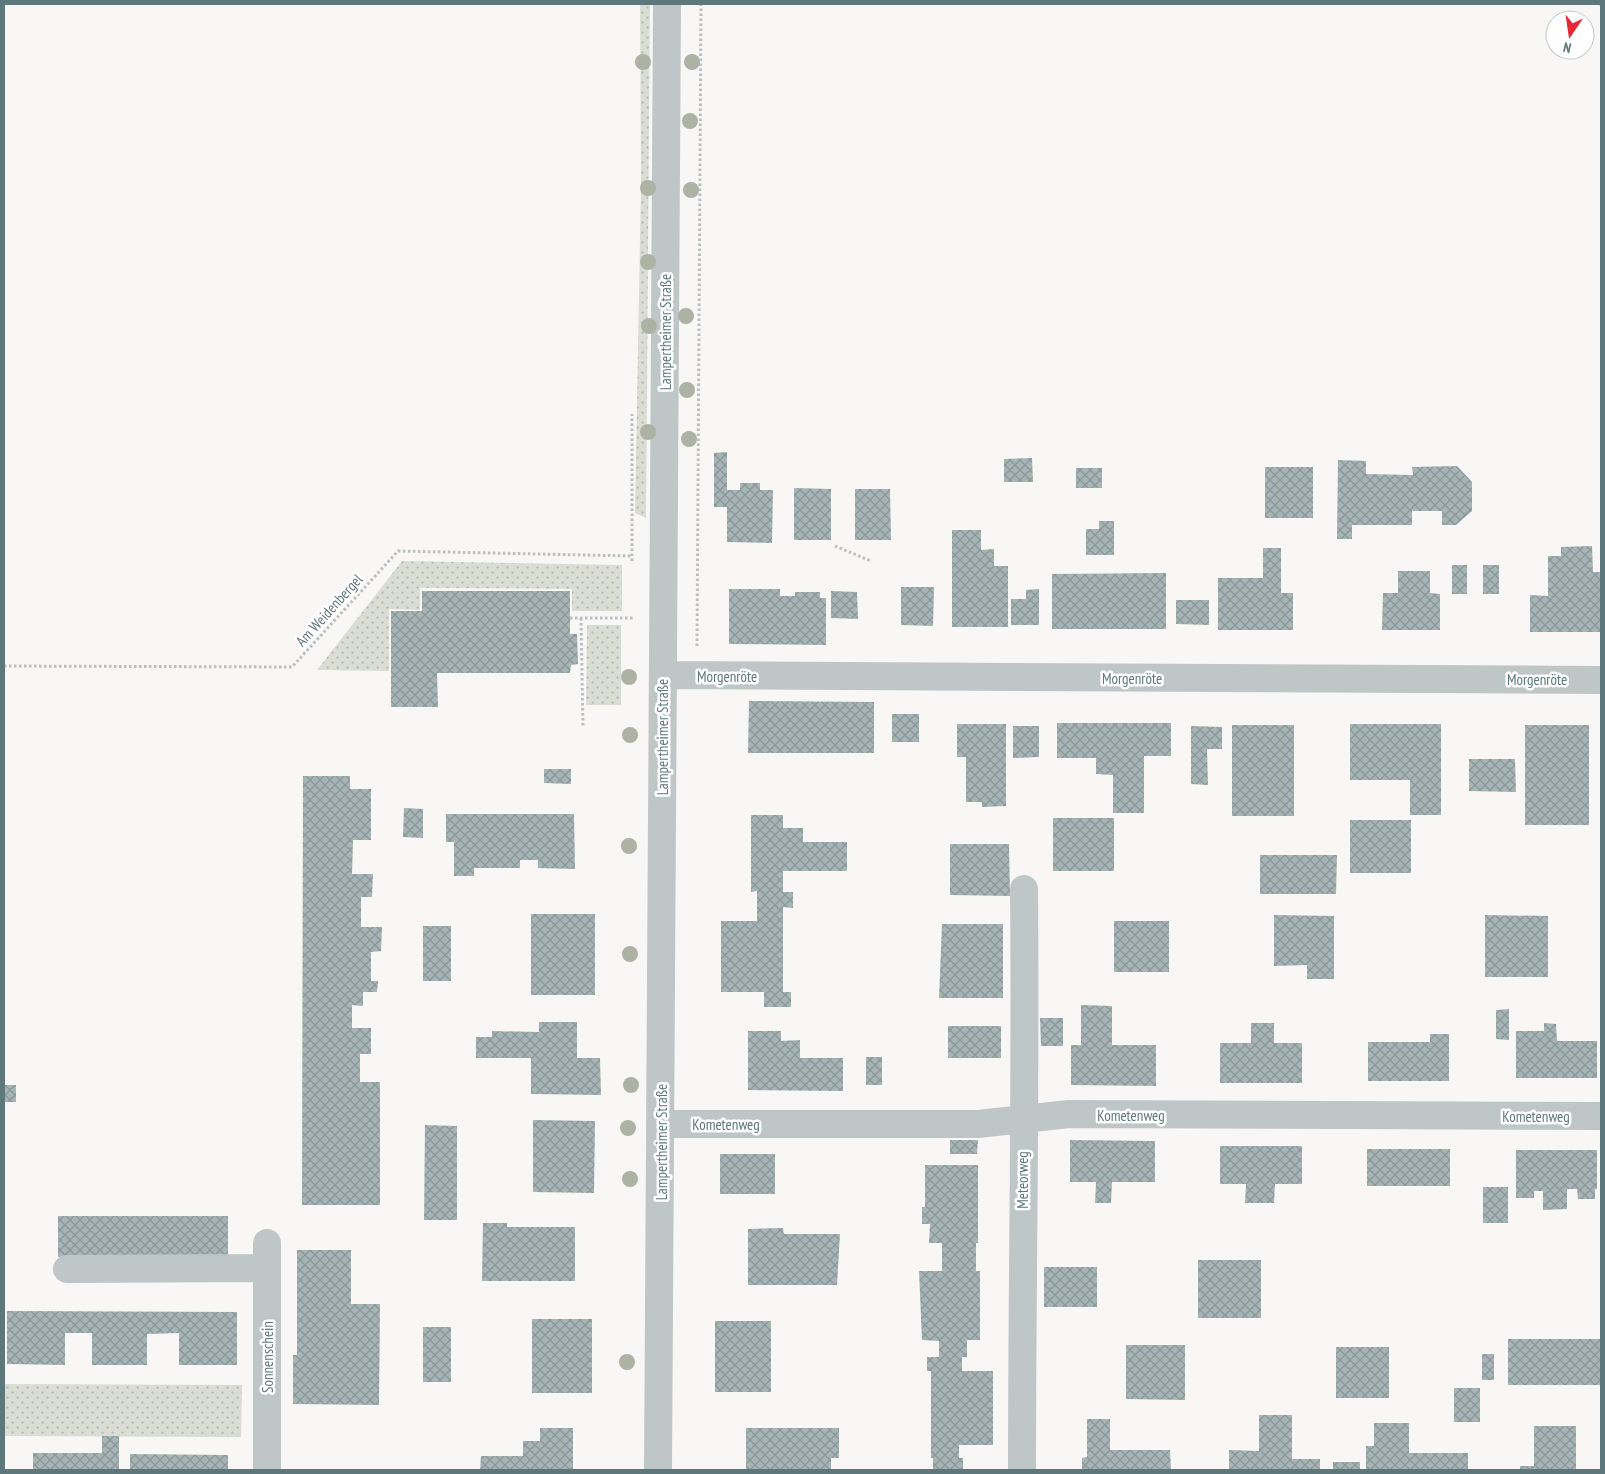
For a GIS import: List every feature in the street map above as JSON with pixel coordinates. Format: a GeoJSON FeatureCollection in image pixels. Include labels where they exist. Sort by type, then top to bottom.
{"type":"FeatureCollection","features":[{"type":"Feature","properties":{"kind":"street","name":"Lampertheimer Straße"},"geometry":{"type":"LineString","coordinates":[[658,1470],[667,4]]}},
{"type":"Feature","properties":{"kind":"street","name":"Morgenröte"},"geometry":{"type":"LineString","coordinates":[[663,675],[1601,680]]}},
{"type":"Feature","properties":{"kind":"street","name":"Meteorweg"},"geometry":{"type":"LineString","coordinates":[[1022,1470],[1024,1119],[1026,1092],[1024,889]]}},
{"type":"Feature","properties":{"kind":"street","name":"Kometenweg"},"geometry":{"type":"LineString","coordinates":[[661,1124],[978,1124],[1069,1114],[1601,1116]]}},
{"type":"Feature","properties":{"kind":"street","name":"Sonnenschein"},"geometry":{"type":"LineString","coordinates":[[67,1269],[267,1256],[267,1470]]}},
{"type":"Feature","properties":{"kind":"path"},"geometry":{"type":"LineString","coordinates":[[695,676],[699,622],[701,4]]}},
{"type":"Feature","properties":{"kind":"path"},"geometry":{"type":"LineString","coordinates":[[835,546],[871,561]]}},
{"type":"Feature","properties":{"kind":"path","name":"Am Weidenbergel"},"geometry":{"type":"LineString","coordinates":[[4,666],[292,667],[398,551],[663,555]]}},
{"type":"Feature","properties":{"kind":"path"},"geometry":{"type":"LineString","coordinates":[[570,618],[635,618]]}},
{"type":"Feature","properties":{"kind":"path"},"geometry":{"type":"LineString","coordinates":[[581,618],[583,728]]}},
{"type":"Feature","properties":{"kind":"shaded area"},"geometry":{"type":"Polygon","coordinates":[[[640,4],[650,4],[646,518],[635,513],[641,185],[640,4]]]}},
{"type":"Feature","properties":{"kind":"shaded area"},"geometry":{"type":"Polygon","coordinates":[[[402,561],[622,565],[622,611],[572,611],[572,589],[420,588],[420,610],[389,609],[389,671],[317,670],[402,561]]]}},
{"type":"Feature","properties":{"kind":"shaded area"},"geometry":{"type":"Polygon","coordinates":[[[587,625],[621,625],[621,705],[586,705],[587,625]]]}},
{"type":"Feature","properties":{"kind":"shaded area"},"geometry":{"type":"Polygon","coordinates":[[[4,1384],[242,1385],[241,1437],[4,1436],[4,1384]]]}},
{"type":"Feature","properties":{"kind":"building"},"geometry":{"type":"Polygon","coordinates":[[[727,452],[727,490],[740,490],[740,483],[760,483],[760,490],[773,490],[772,543],[727,542],[727,507],[714,507],[714,453],[727,452]]]}},
{"type":"Feature","properties":{"kind":"building"},"geometry":{"type":"Polygon","coordinates":[[[1032,458],[1033,482],[1004,482],[1004,459],[1032,458]]]}},
{"type":"Feature","properties":{"kind":"building"},"geometry":{"type":"Polygon","coordinates":[[[1338,460],[1366,461],[1366,474],[1413,475],[1412,467],[1457,466],[1472,482],[1472,511],[1456,525],[1442,525],[1442,511],[1412,511],[1412,525],[1352,525],[1352,539],[1337,539],[1338,460]]]}},
{"type":"Feature","properties":{"kind":"building"},"geometry":{"type":"Polygon","coordinates":[[[1265,467],[1313,467],[1313,518],[1265,518],[1265,467]]]}},
{"type":"Feature","properties":{"kind":"building"},"geometry":{"type":"Polygon","coordinates":[[[1076,468],[1102,468],[1102,488],[1076,488],[1076,468]]]}},
{"type":"Feature","properties":{"kind":"building"},"geometry":{"type":"Polygon","coordinates":[[[794,488],[831,489],[831,540],[794,540],[794,488]]]}},
{"type":"Feature","properties":{"kind":"building"},"geometry":{"type":"Polygon","coordinates":[[[855,489],[890,489],[891,540],[855,540],[855,489]]]}},
{"type":"Feature","properties":{"kind":"building"},"geometry":{"type":"Polygon","coordinates":[[[1099,521],[1114,521],[1114,555],[1086,555],[1086,529],[1099,529],[1099,521]]]}},
{"type":"Feature","properties":{"kind":"building"},"geometry":{"type":"Polygon","coordinates":[[[952,530],[981,530],[981,550],[994,549],[994,566],[1008,566],[1008,627],[952,627],[952,530]]]}},
{"type":"Feature","properties":{"kind":"building"},"geometry":{"type":"Polygon","coordinates":[[[1592,546],[1593,572],[1601,572],[1601,632],[1530,632],[1530,595],[1548,596],[1548,556],[1561,556],[1561,547],[1592,546]]]}},
{"type":"Feature","properties":{"kind":"building"},"geometry":{"type":"Polygon","coordinates":[[[1263,548],[1281,548],[1281,593],[1293,593],[1293,630],[1218,630],[1218,578],[1263,578],[1263,548]]]}},
{"type":"Feature","properties":{"kind":"building"},"geometry":{"type":"Polygon","coordinates":[[[1452,565],[1467,565],[1467,594],[1452,594],[1452,565]]]}},
{"type":"Feature","properties":{"kind":"building"},"geometry":{"type":"Polygon","coordinates":[[[1483,565],[1499,565],[1499,594],[1483,594],[1483,565]]]}},
{"type":"Feature","properties":{"kind":"building"},"geometry":{"type":"Polygon","coordinates":[[[1398,571],[1430,571],[1430,593],[1440,594],[1440,630],[1382,630],[1383,593],[1398,593],[1398,571]]]}},
{"type":"Feature","properties":{"kind":"building"},"geometry":{"type":"Polygon","coordinates":[[[1166,573],[1166,629],[1052,629],[1052,574],[1166,573]]]}},
{"type":"Feature","properties":{"kind":"building"},"geometry":{"type":"Polygon","coordinates":[[[901,587],[934,587],[933,626],[901,625],[901,587]]]}},
{"type":"Feature","properties":{"kind":"building"},"geometry":{"type":"Polygon","coordinates":[[[729,589],[780,589],[780,596],[795,596],[795,592],[820,592],[820,598],[826,598],[826,645],[729,644],[729,589]]]}},
{"type":"Feature","properties":{"kind":"building"},"geometry":{"type":"Polygon","coordinates":[[[1039,589],[1039,625],[1011,625],[1011,599],[1026,599],[1026,590],[1039,589]]]}},
{"type":"Feature","properties":{"kind":"building"},"geometry":{"type":"Polygon","coordinates":[[[422,591],[570,591],[570,634],[577,634],[578,664],[571,665],[570,673],[437,673],[438,707],[391,707],[391,611],[422,611],[422,591]]]}},
{"type":"Feature","properties":{"kind":"building"},"geometry":{"type":"Polygon","coordinates":[[[831,591],[857,592],[858,619],[831,618],[831,591]]]}},
{"type":"Feature","properties":{"kind":"building"},"geometry":{"type":"Polygon","coordinates":[[[1176,600],[1209,600],[1209,625],[1176,624],[1176,600]]]}},
{"type":"Feature","properties":{"kind":"building"},"geometry":{"type":"Polygon","coordinates":[[[749,701],[874,702],[874,753],[748,753],[749,701]]]}},
{"type":"Feature","properties":{"kind":"building"},"geometry":{"type":"Polygon","coordinates":[[[892,714],[919,714],[919,742],[892,742],[892,714]]]}},
{"type":"Feature","properties":{"kind":"building"},"geometry":{"type":"Polygon","coordinates":[[[1057,723],[1171,723],[1171,756],[1144,756],[1144,813],[1113,813],[1113,775],[1096,774],[1096,758],[1057,758],[1057,723]]]}},
{"type":"Feature","properties":{"kind":"building"},"geometry":{"type":"Polygon","coordinates":[[[957,724],[1006,724],[1006,806],[982,807],[982,802],[966,802],[966,757],[957,757],[957,724]]]}},
{"type":"Feature","properties":{"kind":"building"},"geometry":{"type":"Polygon","coordinates":[[[1350,724],[1441,724],[1441,815],[1410,815],[1410,780],[1350,780],[1350,724]]]}},
{"type":"Feature","properties":{"kind":"building"},"geometry":{"type":"Polygon","coordinates":[[[1232,725],[1294,725],[1294,816],[1232,816],[1232,725]]]}},
{"type":"Feature","properties":{"kind":"building"},"geometry":{"type":"Polygon","coordinates":[[[1525,725],[1589,725],[1589,825],[1525,825],[1525,725]]]}},
{"type":"Feature","properties":{"kind":"building"},"geometry":{"type":"Polygon","coordinates":[[[1013,726],[1039,726],[1039,757],[1013,758],[1013,726]]]}},
{"type":"Feature","properties":{"kind":"building"},"geometry":{"type":"Polygon","coordinates":[[[1191,726],[1222,727],[1222,749],[1207,749],[1208,785],[1191,784],[1191,726]]]}},
{"type":"Feature","properties":{"kind":"building"},"geometry":{"type":"Polygon","coordinates":[[[1469,759],[1515,759],[1516,792],[1469,791],[1469,759]]]}},
{"type":"Feature","properties":{"kind":"building"},"geometry":{"type":"Polygon","coordinates":[[[544,769],[571,769],[571,784],[544,783],[544,769]]]}},
{"type":"Feature","properties":{"kind":"building"},"geometry":{"type":"Polygon","coordinates":[[[303,776],[350,776],[350,789],[371,789],[371,840],[353,840],[352,874],[373,874],[372,897],[361,897],[361,927],[382,927],[381,951],[371,952],[371,981],[378,981],[377,992],[363,992],[363,1006],[352,1005],[352,1028],[371,1028],[371,1054],[360,1054],[360,1082],[380,1082],[380,1205],[302,1205],[303,776]]]}},
{"type":"Feature","properties":{"kind":"building"},"geometry":{"type":"Polygon","coordinates":[[[404,808],[423,809],[423,838],[403,837],[404,808]]]}},
{"type":"Feature","properties":{"kind":"building"},"geometry":{"type":"Polygon","coordinates":[[[446,814],[574,814],[575,869],[538,868],[538,860],[520,860],[520,868],[474,868],[474,876],[454,876],[454,842],[446,842],[446,814]]]}},
{"type":"Feature","properties":{"kind":"building"},"geometry":{"type":"Polygon","coordinates":[[[751,815],[783,815],[783,828],[803,828],[803,842],[847,842],[847,871],[783,871],[783,892],[793,892],[793,908],[783,907],[783,992],[791,992],[791,1007],[764,1007],[764,992],[721,992],[721,921],[757,921],[757,891],[751,892],[751,815]]]}},
{"type":"Feature","properties":{"kind":"building"},"geometry":{"type":"Polygon","coordinates":[[[1053,818],[1114,818],[1114,871],[1053,871],[1053,818]]]}},
{"type":"Feature","properties":{"kind":"building"},"geometry":{"type":"Polygon","coordinates":[[[1350,820],[1411,820],[1411,873],[1350,873],[1350,820]]]}},
{"type":"Feature","properties":{"kind":"building"},"geometry":{"type":"Polygon","coordinates":[[[950,844],[1009,844],[1010,896],[950,895],[950,844]]]}},
{"type":"Feature","properties":{"kind":"building"},"geometry":{"type":"Polygon","coordinates":[[[1260,855],[1337,855],[1336,894],[1260,894],[1260,855]]]}},
{"type":"Feature","properties":{"kind":"building"},"geometry":{"type":"Polygon","coordinates":[[[531,914],[595,914],[595,995],[531,995],[531,914]]]}},
{"type":"Feature","properties":{"kind":"building"},"geometry":{"type":"Polygon","coordinates":[[[1274,915],[1334,916],[1334,979],[1307,979],[1307,965],[1274,966],[1274,915]]]}},
{"type":"Feature","properties":{"kind":"building"},"geometry":{"type":"Polygon","coordinates":[[[1485,915],[1548,916],[1548,977],[1485,977],[1485,915]]]}},
{"type":"Feature","properties":{"kind":"building"},"geometry":{"type":"Polygon","coordinates":[[[1114,921],[1169,921],[1169,972],[1114,972],[1114,921]]]}},
{"type":"Feature","properties":{"kind":"building"},"geometry":{"type":"Polygon","coordinates":[[[942,924],[1003,924],[1003,998],[939,998],[942,924]]]}},
{"type":"Feature","properties":{"kind":"building"},"geometry":{"type":"Polygon","coordinates":[[[423,926],[451,926],[451,981],[423,981],[423,926]]]}},
{"type":"Feature","properties":{"kind":"building"},"geometry":{"type":"Polygon","coordinates":[[[1081,1005],[1112,1006],[1112,1045],[1156,1045],[1156,1086],[1071,1085],[1071,1045],[1081,1045],[1081,1005]]]}},
{"type":"Feature","properties":{"kind":"building"},"geometry":{"type":"Polygon","coordinates":[[[1509,1009],[1509,1040],[1496,1039],[1496,1010],[1509,1009]]]}},
{"type":"Feature","properties":{"kind":"building"},"geometry":{"type":"Polygon","coordinates":[[[1040,1018],[1063,1018],[1063,1046],[1041,1046],[1040,1018]]]}},
{"type":"Feature","properties":{"kind":"building"},"geometry":{"type":"Polygon","coordinates":[[[539,1022],[577,1022],[577,1058],[600,1058],[601,1095],[531,1094],[531,1058],[476,1058],[476,1037],[492,1037],[492,1031],[539,1032],[539,1022]]]}},
{"type":"Feature","properties":{"kind":"building"},"geometry":{"type":"Polygon","coordinates":[[[1251,1023],[1274,1023],[1274,1043],[1302,1043],[1302,1083],[1220,1083],[1220,1043],[1251,1043],[1251,1023]]]}},
{"type":"Feature","properties":{"kind":"building"},"geometry":{"type":"Polygon","coordinates":[[[1544,1023],[1556,1024],[1557,1041],[1597,1041],[1597,1078],[1516,1078],[1516,1031],[1544,1031],[1544,1023]]]}},
{"type":"Feature","properties":{"kind":"building"},"geometry":{"type":"Polygon","coordinates":[[[948,1026],[1001,1026],[1001,1058],[948,1058],[948,1026]]]}},
{"type":"Feature","properties":{"kind":"building"},"geometry":{"type":"Polygon","coordinates":[[[748,1031],[781,1031],[781,1041],[800,1040],[800,1058],[843,1058],[843,1091],[748,1090],[748,1031]]]}},
{"type":"Feature","properties":{"kind":"building"},"geometry":{"type":"Polygon","coordinates":[[[1430,1034],[1449,1034],[1449,1081],[1368,1081],[1368,1042],[1430,1042],[1430,1034]]]}},
{"type":"Feature","properties":{"kind":"building"},"geometry":{"type":"Polygon","coordinates":[[[866,1057],[882,1057],[882,1085],[866,1085],[866,1057]]]}},
{"type":"Feature","properties":{"kind":"building"},"geometry":{"type":"Polygon","coordinates":[[[4,1085],[16,1085],[16,1102],[4,1102],[4,1085]]]}},
{"type":"Feature","properties":{"kind":"building"},"geometry":{"type":"Polygon","coordinates":[[[533,1120],[595,1121],[594,1193],[533,1192],[533,1120]]]}},
{"type":"Feature","properties":{"kind":"building"},"geometry":{"type":"Polygon","coordinates":[[[425,1125],[457,1126],[457,1220],[424,1220],[425,1125]]]}},
{"type":"Feature","properties":{"kind":"building"},"geometry":{"type":"Polygon","coordinates":[[[950,1140],[978,1140],[977,1154],[950,1154],[950,1140]]]}},
{"type":"Feature","properties":{"kind":"building"},"geometry":{"type":"Polygon","coordinates":[[[1070,1140],[1155,1141],[1155,1182],[1112,1182],[1111,1203],[1095,1203],[1096,1182],[1070,1182],[1070,1140]]]}},
{"type":"Feature","properties":{"kind":"building"},"geometry":{"type":"Polygon","coordinates":[[[1220,1146],[1302,1146],[1302,1184],[1275,1184],[1274,1203],[1245,1203],[1246,1184],[1220,1184],[1220,1146]]]}},
{"type":"Feature","properties":{"kind":"building"},"geometry":{"type":"Polygon","coordinates":[[[1367,1149],[1450,1149],[1450,1186],[1367,1186],[1367,1149]]]}},
{"type":"Feature","properties":{"kind":"building"},"geometry":{"type":"Polygon","coordinates":[[[1516,1150],[1597,1150],[1597,1189],[1595,1189],[1595,1199],[1578,1199],[1577,1189],[1567,1189],[1567,1209],[1543,1210],[1543,1191],[1534,1191],[1534,1198],[1516,1198],[1516,1150]]]}},
{"type":"Feature","properties":{"kind":"building"},"geometry":{"type":"Polygon","coordinates":[[[720,1154],[775,1154],[775,1194],[720,1194],[720,1154]]]}},
{"type":"Feature","properties":{"kind":"building"},"geometry":{"type":"Polygon","coordinates":[[[925,1165],[978,1165],[976,1271],[980,1271],[980,1340],[967,1340],[967,1357],[962,1357],[962,1371],[993,1371],[993,1445],[959,1445],[959,1458],[963,1458],[963,1470],[933,1470],[933,1458],[931,1458],[931,1371],[927,1371],[927,1357],[939,1357],[939,1341],[922,1340],[919,1271],[942,1271],[942,1243],[929,1243],[930,1224],[922,1224],[922,1207],[925,1207],[925,1165]]]}},
{"type":"Feature","properties":{"kind":"building"},"geometry":{"type":"Polygon","coordinates":[[[1483,1187],[1508,1187],[1508,1223],[1483,1223],[1483,1187]]]}},
{"type":"Feature","properties":{"kind":"building"},"geometry":{"type":"Polygon","coordinates":[[[58,1216],[228,1216],[228,1257],[58,1257],[58,1216]]]}},
{"type":"Feature","properties":{"kind":"building"},"geometry":{"type":"Polygon","coordinates":[[[483,1223],[507,1223],[507,1227],[575,1227],[575,1281],[482,1281],[483,1223]]]}},
{"type":"Feature","properties":{"kind":"building"},"geometry":{"type":"Polygon","coordinates":[[[783,1228],[784,1234],[840,1234],[837,1285],[748,1285],[748,1229],[783,1228]]]}},
{"type":"Feature","properties":{"kind":"building"},"geometry":{"type":"Polygon","coordinates":[[[297,1250],[351,1250],[351,1304],[380,1304],[379,1405],[293,1404],[293,1355],[297,1355],[297,1250]]]}},
{"type":"Feature","properties":{"kind":"building"},"geometry":{"type":"Polygon","coordinates":[[[1198,1260],[1261,1260],[1261,1318],[1198,1318],[1198,1260]]]}},
{"type":"Feature","properties":{"kind":"building"},"geometry":{"type":"Polygon","coordinates":[[[1044,1267],[1097,1267],[1097,1307],[1044,1307],[1044,1267]]]}},
{"type":"Feature","properties":{"kind":"building"},"geometry":{"type":"Polygon","coordinates":[[[7,1311],[237,1312],[237,1365],[179,1365],[179,1333],[147,1334],[147,1365],[92,1365],[92,1333],[65,1333],[65,1365],[7,1364],[7,1311]]]}},
{"type":"Feature","properties":{"kind":"building"},"geometry":{"type":"Polygon","coordinates":[[[532,1319],[592,1319],[592,1393],[532,1393],[532,1319]]]}},
{"type":"Feature","properties":{"kind":"building"},"geometry":{"type":"Polygon","coordinates":[[[715,1321],[771,1321],[771,1392],[715,1392],[715,1321]]]}},
{"type":"Feature","properties":{"kind":"building"},"geometry":{"type":"Polygon","coordinates":[[[423,1327],[451,1327],[451,1382],[423,1382],[423,1327]]]}},
{"type":"Feature","properties":{"kind":"building"},"geometry":{"type":"Polygon","coordinates":[[[1508,1339],[1601,1339],[1601,1385],[1508,1385],[1508,1339]]]}},
{"type":"Feature","properties":{"kind":"building"},"geometry":{"type":"Polygon","coordinates":[[[1126,1345],[1185,1345],[1185,1400],[1126,1399],[1126,1345]]]}},
{"type":"Feature","properties":{"kind":"building"},"geometry":{"type":"Polygon","coordinates":[[[1336,1347],[1389,1347],[1389,1398],[1336,1398],[1336,1347]]]}},
{"type":"Feature","properties":{"kind":"building"},"geometry":{"type":"Polygon","coordinates":[[[1482,1354],[1494,1354],[1494,1380],[1482,1380],[1482,1354]]]}},
{"type":"Feature","properties":{"kind":"building"},"geometry":{"type":"Polygon","coordinates":[[[1454,1388],[1480,1388],[1480,1422],[1454,1422],[1454,1388]]]}},
{"type":"Feature","properties":{"kind":"building"},"geometry":{"type":"Polygon","coordinates":[[[1259,1415],[1292,1415],[1292,1459],[1320,1459],[1320,1470],[1229,1470],[1229,1450],[1259,1451],[1259,1415]]]}},
{"type":"Feature","properties":{"kind":"building"},"geometry":{"type":"Polygon","coordinates":[[[1087,1419],[1110,1419],[1110,1450],[1170,1450],[1171,1470],[1082,1470],[1082,1458],[1087,1457],[1087,1419]]]}},
{"type":"Feature","properties":{"kind":"building"},"geometry":{"type":"Polygon","coordinates":[[[1374,1423],[1409,1423],[1409,1453],[1468,1453],[1468,1470],[1366,1470],[1366,1446],[1374,1446],[1374,1423]]]}},
{"type":"Feature","properties":{"kind":"building"},"geometry":{"type":"Polygon","coordinates":[[[1534,1426],[1576,1426],[1576,1470],[1520,1470],[1520,1466],[1534,1466],[1534,1426]]]}},
{"type":"Feature","properties":{"kind":"building"},"geometry":{"type":"Polygon","coordinates":[[[540,1428],[573,1428],[573,1470],[480,1470],[481,1456],[523,1456],[523,1441],[540,1441],[540,1428]]]}},
{"type":"Feature","properties":{"kind":"building"},"geometry":{"type":"Polygon","coordinates":[[[746,1428],[839,1428],[839,1458],[831,1458],[831,1470],[746,1470],[746,1428]]]}},
{"type":"Feature","properties":{"kind":"building"},"geometry":{"type":"Polygon","coordinates":[[[102,1436],[119,1436],[119,1470],[33,1470],[33,1453],[102,1453],[102,1436]]]}},
{"type":"Feature","properties":{"kind":"building"},"geometry":{"type":"Polygon","coordinates":[[[130,1454],[228,1455],[228,1470],[130,1470],[130,1454]]]}},
{"type":"Feature","properties":{"kind":"building"},"geometry":{"type":"Polygon","coordinates":[[[1333,1462],[1360,1462],[1360,1470],[1333,1470],[1333,1462]]]}}]}
